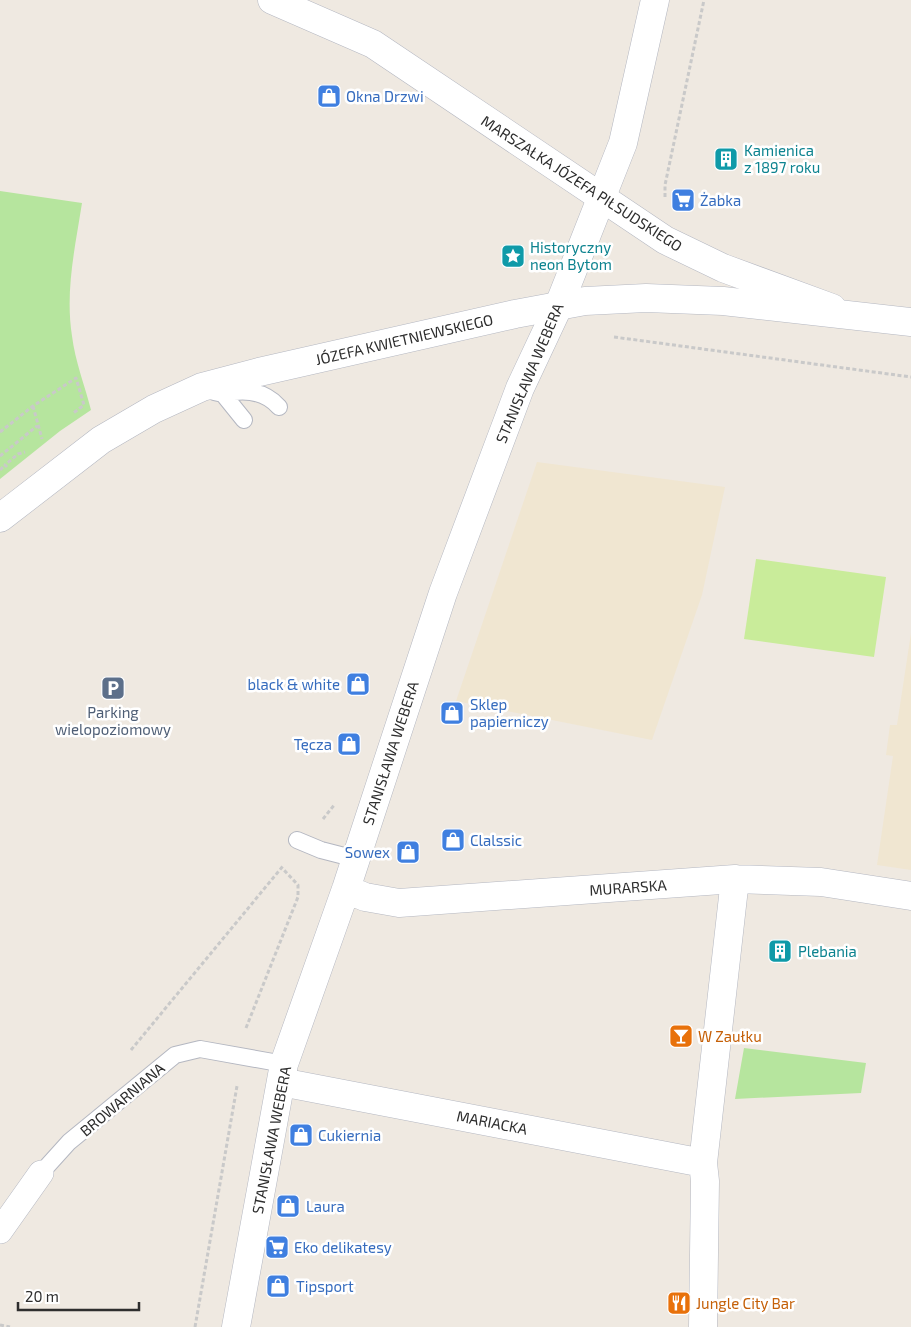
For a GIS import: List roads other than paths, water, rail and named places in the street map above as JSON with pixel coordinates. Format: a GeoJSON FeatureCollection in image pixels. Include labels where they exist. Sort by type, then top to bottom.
{"type":"FeatureCollection","features":[{"type":"Feature","properties":{"kind":"street","name":"MARSZAŁKA JÓZEFA PIŁSUDSKIEGO"},"geometry":{"type":"LineString","coordinates":[[272,0],[373,44],[526,149],[665,240],[723,268],[848,313],[911,322]]}},
{"type":"Feature","properties":{"kind":"street","name":"STANISŁAWA WEBERA"},"geometry":{"type":"LineString","coordinates":[[236,1327],[283,1073],[356,859],[443,593],[520,388],[559,305],[623,143],[655,0]]}},
{"type":"Feature","properties":{"kind":"street","name":"JÓZEFA KWIETNIEWSKIEGO"},"geometry":{"type":"LineString","coordinates":[[0,518],[101,440],[154,409],[212,391],[259,372],[559,305],[585,301],[646,298],[723,301],[848,313]]}},
{"type":"Feature","properties":{"kind":"street","name":"MURARSKA"},"geometry":{"type":"LineString","coordinates":[[346,889],[365,898],[399,903],[736,879],[821,882],[911,896]]}},
{"type":"Feature","properties":{"kind":"street"},"geometry":{"type":"LineString","coordinates":[[703,1327],[705,1180],[703,1163],[736,879]]}},
{"type":"Feature","properties":{"kind":"street","name":"MARIACKA"},"geometry":{"type":"LineString","coordinates":[[283,1073],[703,1163]]}},
{"type":"Feature","properties":{"kind":"street","name":"BROWARNIANA"},"geometry":{"type":"LineString","coordinates":[[0,1231],[41,1173]]}},
{"type":"Feature","properties":{"kind":"lane"},"geometry":{"type":"LineString","coordinates":[[212,391],[256,392],[270,396],[279,406]]}},
{"type":"Feature","properties":{"kind":"lane"},"geometry":{"type":"LineString","coordinates":[[212,391],[244,420]]}},
{"type":"Feature","properties":{"kind":"lane"},"geometry":{"type":"LineString","coordinates":[[297,840],[321,850],[356,859]]}},
{"type":"Feature","properties":{"kind":"lane","name":"BROWARNIANA"},"geometry":{"type":"LineString","coordinates":[[41,1173],[69,1142],[175,1055],[200,1048],[283,1073]]}},
{"type":"Feature","properties":{"kind":"place","name":"Okna Drzwi"},"geometry":{"type":"Point","coordinates":[329,96]}},
{"type":"Feature","properties":{"kind":"place","name":"Kamienica z 1897 roku"},"geometry":{"type":"Point","coordinates":[726,159]}},
{"type":"Feature","properties":{"kind":"place","name":"Żabka"},"geometry":{"type":"Point","coordinates":[683,200]}},
{"type":"Feature","properties":{"kind":"place","name":"Historyczny neon Bytom"},"geometry":{"type":"Point","coordinates":[513,256]}},
{"type":"Feature","properties":{"kind":"place","name":"black & white"},"geometry":{"type":"Point","coordinates":[358,684]}},
{"type":"Feature","properties":{"kind":"place","name":"Parking wielopoziomowy"},"geometry":{"type":"Point","coordinates":[113,688]}},
{"type":"Feature","properties":{"kind":"place","name":"Sklep papierniczy"},"geometry":{"type":"Point","coordinates":[452,713]}},
{"type":"Feature","properties":{"kind":"place","name":"Tęcza"},"geometry":{"type":"Point","coordinates":[349,744]}},
{"type":"Feature","properties":{"kind":"place","name":"Clalssic"},"geometry":{"type":"Point","coordinates":[453,840]}},
{"type":"Feature","properties":{"kind":"place","name":"Sowex"},"geometry":{"type":"Point","coordinates":[408,852]}},
{"type":"Feature","properties":{"kind":"place","name":"Plebania"},"geometry":{"type":"Point","coordinates":[780,951]}},
{"type":"Feature","properties":{"kind":"place","name":"W Zaułku"},"geometry":{"type":"Point","coordinates":[681,1036]}},
{"type":"Feature","properties":{"kind":"place","name":"Cukiernia"},"geometry":{"type":"Point","coordinates":[301,1135]}},
{"type":"Feature","properties":{"kind":"place","name":"Laura"},"geometry":{"type":"Point","coordinates":[288,1206]}},
{"type":"Feature","properties":{"kind":"place","name":"Eko delikatesy"},"geometry":{"type":"Point","coordinates":[277,1247]}},
{"type":"Feature","properties":{"kind":"place","name":"Tipsport"},"geometry":{"type":"Point","coordinates":[278,1286]}},
{"type":"Feature","properties":{"kind":"place","name":"Jungle City Bar"},"geometry":{"type":"Point","coordinates":[679,1303]}}]}
